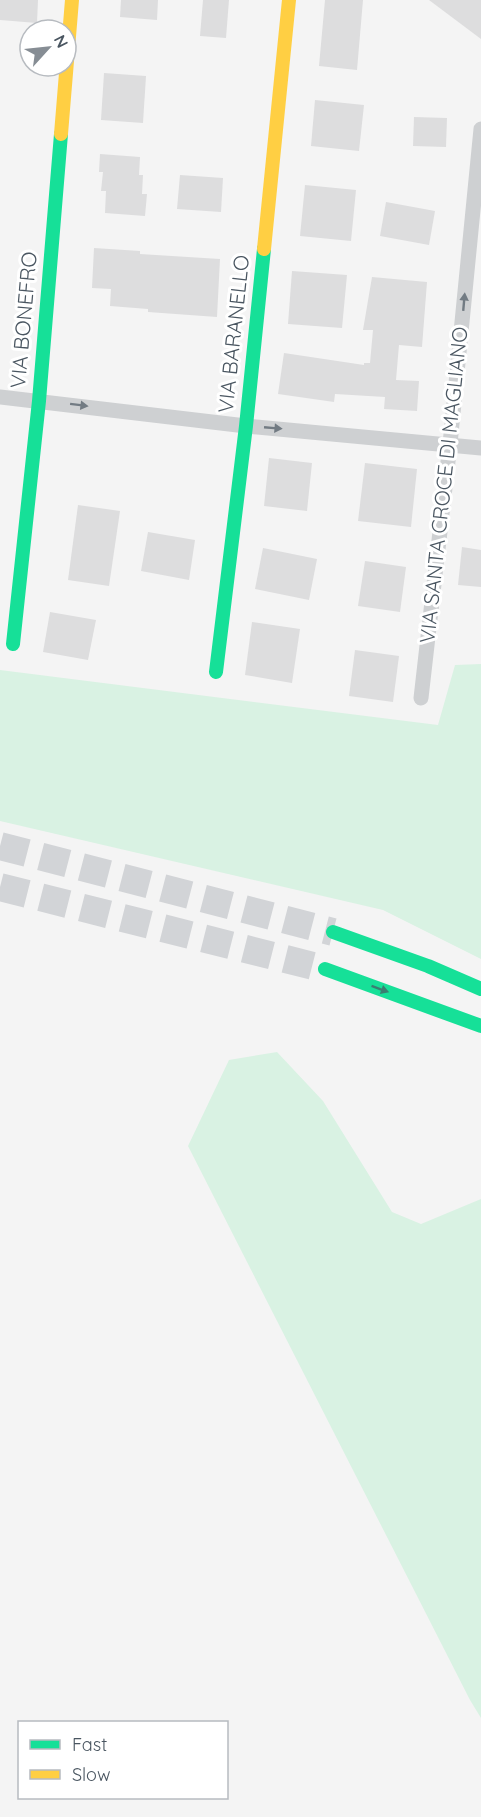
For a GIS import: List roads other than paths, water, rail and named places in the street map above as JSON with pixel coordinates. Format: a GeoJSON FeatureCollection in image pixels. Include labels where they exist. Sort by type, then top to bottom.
{"type":"FeatureCollection","features":[{"type":"Feature","properties":{"kind":"main road","name":"VIA BONEFRO"},"geometry":{"type":"LineString","coordinates":[[14,644],[39,400],[72,0]]}},
{"type":"Feature","properties":{"kind":"main road","name":"VIA BARANELLO"},"geometry":{"type":"LineString","coordinates":[[216,672],[246,426],[289,0]]}},
{"type":"Feature","properties":{"kind":"main road"},"geometry":{"type":"LineString","coordinates":[[333,932],[428,966],[481,989]]}},
{"type":"Feature","properties":{"kind":"main road"},"geometry":{"type":"LineString","coordinates":[[325,969],[481,1026]]}},
{"type":"Feature","properties":{"kind":"street","name":"VIA SANTA CROCE DI MAGLIANO"},"geometry":{"type":"LineString","coordinates":[[421,698],[450,444],[481,129]]}},
{"type":"Feature","properties":{"kind":"street"},"geometry":{"type":"LineString","coordinates":[[0,396],[246,426],[481,448]]}},
{"type":"Feature","properties":{"kind":"tunnel"},"geometry":{"type":"LineString","coordinates":[[0,846],[333,932]]}},
{"type":"Feature","properties":{"kind":"tunnel"},"geometry":{"type":"LineString","coordinates":[[0,887],[325,969]]}}]}
